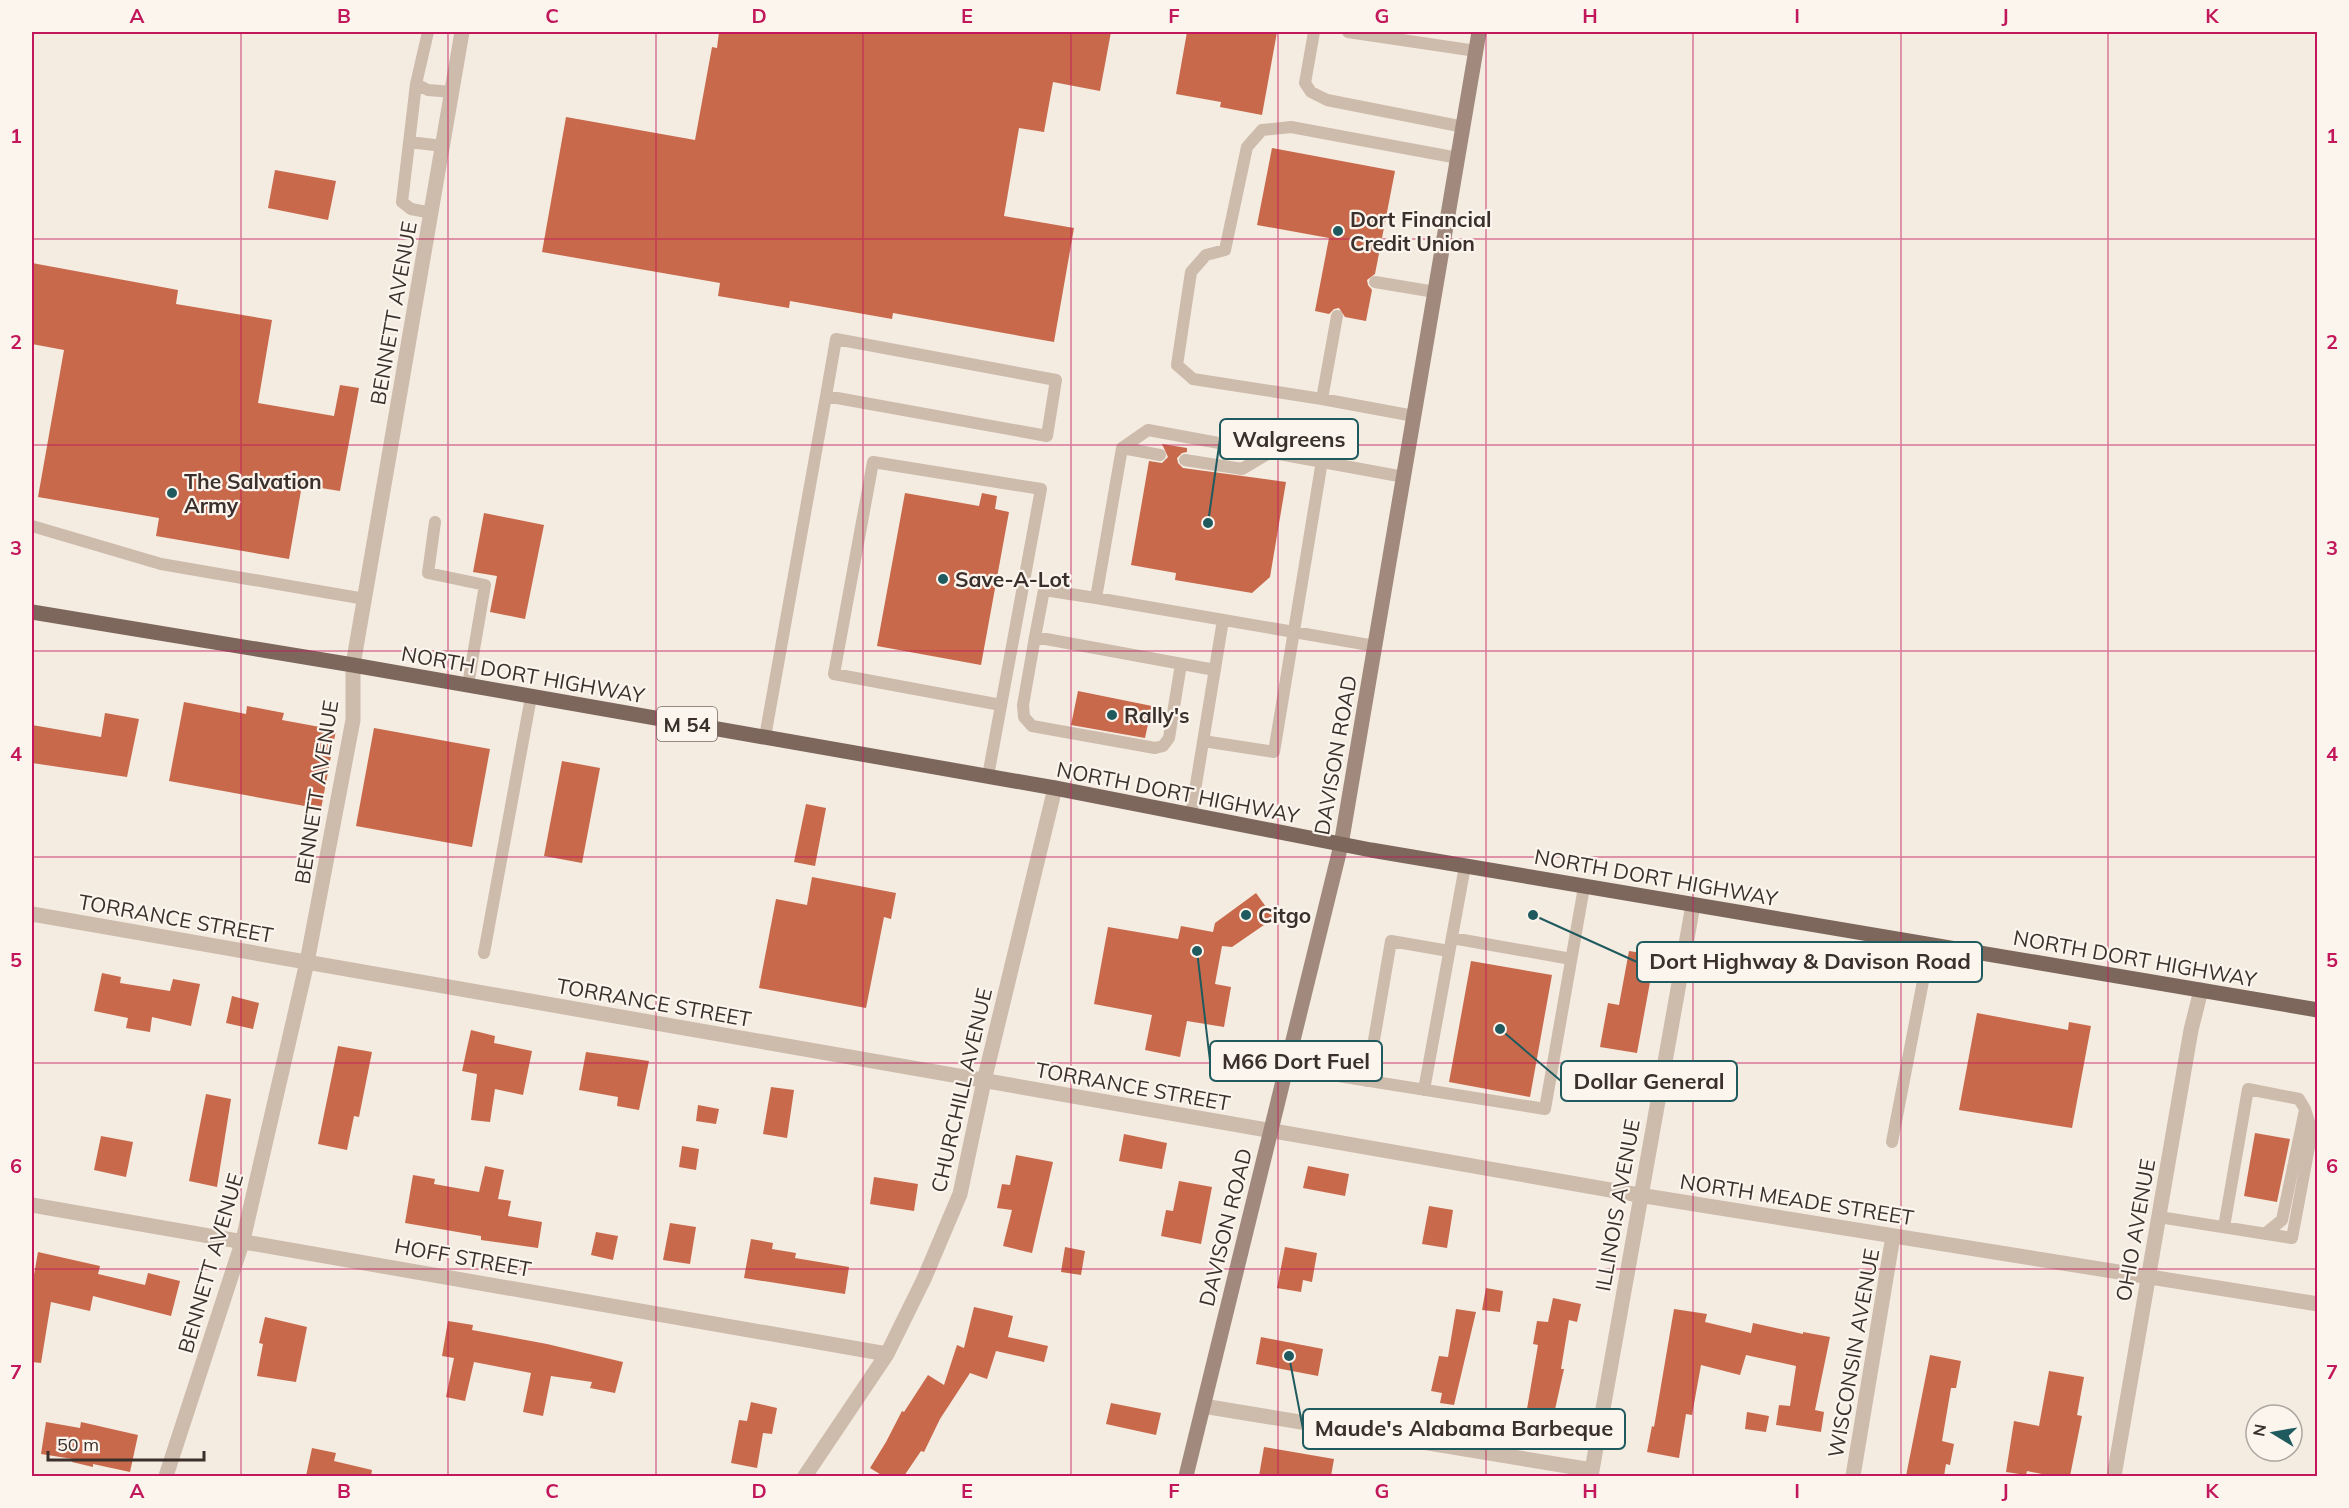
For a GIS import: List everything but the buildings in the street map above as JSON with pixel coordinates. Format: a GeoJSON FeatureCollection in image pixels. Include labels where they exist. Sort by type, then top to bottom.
{"type":"FeatureCollection","features":[{"type":"Feature","properties":{"kind":"main road","name":"DAVISON ROAD"},"geometry":{"type":"LineString","coordinates":[[1186,1476],[1341,845],[1479,32]]}},
{"type":"Feature","properties":{"kind":"main road","name":"NORTH DORT HIGHWAY"},"geometry":{"type":"LineString","coordinates":[[32,612],[353,665],[1054,788],[1341,845],[2318,1010]]}},
{"type":"Feature","properties":{"kind":"street","name":"BENNETT AVENUE"},"geometry":{"type":"LineString","coordinates":[[166,1476],[243,1240],[308,962],[353,720],[353,665],[462,32]]}},
{"type":"Feature","properties":{"kind":"street","name":"CHURCHILL AVENUE"},"geometry":{"type":"LineString","coordinates":[[806,1476],[887,1354],[924,1279],[960,1194],[984,1081],[1054,788]]}},
{"type":"Feature","properties":{"kind":"street","name":"ILLINOIS AVENUE"},"geometry":{"type":"LineString","coordinates":[[1592,1473],[1639,1195],[1693,905]]}},
{"type":"Feature","properties":{"kind":"street","name":"TORRANCE STREET"},"geometry":{"type":"LineString","coordinates":[[32,914],[1270,1131]]}},
{"type":"Feature","properties":{"kind":"street","name":"OHIO AVENUE"},"geometry":{"type":"LineString","coordinates":[[2114,1476],[2191,1030],[2201,990]]}},
{"type":"Feature","properties":{"kind":"street","name":"NORTH MEADE STREET"},"geometry":{"type":"LineString","coordinates":[[1270,1131],[1639,1195],[2318,1304]]}},
{"type":"Feature","properties":{"kind":"street","name":"HOFF STREET"},"geometry":{"type":"LineString","coordinates":[[32,1205],[887,1354]]}},
{"type":"Feature","properties":{"kind":"street","name":"WISCONSIN AVENUE"},"geometry":{"type":"LineString","coordinates":[[1853,1476],[1893,1236]]}},
{"type":"Feature","properties":{"kind":"street"},"geometry":{"type":"LineString","coordinates":[[1203,1406],[1592,1473]]}},
{"type":"Feature","properties":{"kind":"lane"},"geometry":{"type":"LineString","coordinates":[[428,32],[416,84],[402,202],[411,209],[432,213]]}},
{"type":"Feature","properties":{"kind":"lane"},"geometry":{"type":"LineString","coordinates":[[1314,32],[1305,82],[1311,92],[1327,100],[1464,127]]}},
{"type":"Feature","properties":{"kind":"lane"},"geometry":{"type":"LineString","coordinates":[[1348,32],[1476,51]]}},
{"type":"Feature","properties":{"kind":"lane"},"geometry":{"type":"LineString","coordinates":[[416,84],[428,90],[452,92]]}},
{"type":"Feature","properties":{"kind":"lane"},"geometry":{"type":"LineString","coordinates":[[1414,416],[1322,399],[1193,380],[1177,365],[1191,272],[1206,255],[1225,250],[1247,147],[1262,130],[1291,127],[1458,158]]}},
{"type":"Feature","properties":{"kind":"lane"},"geometry":{"type":"LineString","coordinates":[[409,141],[443,146]]}},
{"type":"Feature","properties":{"kind":"lane"},"geometry":{"type":"LineString","coordinates":[[1375,282],[1435,292]]}},
{"type":"Feature","properties":{"kind":"lane"},"geometry":{"type":"LineString","coordinates":[[1322,399],[1337,316]]}},
{"type":"Feature","properties":{"kind":"lane"},"geometry":{"type":"LineString","coordinates":[[765,737],[836,339],[1056,381],[1047,436],[826,396]]}},
{"type":"Feature","properties":{"kind":"lane"},"geometry":{"type":"LineString","coordinates":[[1096,598],[1122,448],[1148,430],[1404,477]]}},
{"type":"Feature","properties":{"kind":"lane"},"geometry":{"type":"LineString","coordinates":[[1122,448],[1160,455]]}},
{"type":"Feature","properties":{"kind":"lane"},"geometry":{"type":"LineString","coordinates":[[1185,460],[1242,469],[1271,452]]}},
{"type":"Feature","properties":{"kind":"lane"},"geometry":{"type":"LineString","coordinates":[[1203,741],[1274,752],[1322,461]]}},
{"type":"Feature","properties":{"kind":"lane"},"geometry":{"type":"LineString","coordinates":[[988,777],[1041,489],[873,462],[834,674],[1001,705]]}},
{"type":"Feature","properties":{"kind":"lane"},"geometry":{"type":"LineString","coordinates":[[435,522],[428,573],[485,585],[468,685]]}},
{"type":"Feature","properties":{"kind":"lane"},"geometry":{"type":"LineString","coordinates":[[32,526],[162,564],[364,599]]}},
{"type":"Feature","properties":{"kind":"lane"},"geometry":{"type":"LineString","coordinates":[[1181,664],[1169,738],[1163,746],[1155,748],[1032,726],[1024,717],[1023,705],[1044,590],[1375,646]]}},
{"type":"Feature","properties":{"kind":"lane"},"geometry":{"type":"LineString","coordinates":[[1191,815],[1223,620]]}},
{"type":"Feature","properties":{"kind":"lane"},"geometry":{"type":"LineString","coordinates":[[1035,637],[1215,670]]}},
{"type":"Feature","properties":{"kind":"lane"},"geometry":{"type":"LineString","coordinates":[[484,953],[531,697]]}},
{"type":"Feature","properties":{"kind":"lane"},"geometry":{"type":"LineString","coordinates":[[1424,1090],[1465,866]]}},
{"type":"Feature","properties":{"kind":"lane"},"geometry":{"type":"LineString","coordinates":[[1288,1068],[1545,1109],[1584,886]]}},
{"type":"Feature","properties":{"kind":"lane"},"geometry":{"type":"LineString","coordinates":[[1452,938],[1571,959]]}},
{"type":"Feature","properties":{"kind":"lane"},"geometry":{"type":"LineString","coordinates":[[1367,1081],[1391,941],[1449,951]]}},
{"type":"Feature","properties":{"kind":"lane"},"geometry":{"type":"LineString","coordinates":[[1892,1142],[1930,945]]}},
{"type":"Feature","properties":{"kind":"lane"},"geometry":{"type":"LineString","coordinates":[[2158,1217],[2292,1238],[2312,1131],[2299,1099],[2248,1089],[2224,1227]]}},
{"type":"Feature","properties":{"kind":"lane"},"geometry":{"type":"LineString","coordinates":[[2265,1234],[2282,1220],[2305,1109]]}},
{"type":"Feature","properties":{"kind":"place","name":"Dort Financial Credit Union"},"geometry":{"type":"Point","coordinates":[1338,231]}},
{"type":"Feature","properties":{"kind":"place","name":"The Salvation Army"},"geometry":{"type":"Point","coordinates":[172,493]}},
{"type":"Feature","properties":{"kind":"place","name":"Walgreens"},"geometry":{"type":"Point","coordinates":[1208,523]}},
{"type":"Feature","properties":{"kind":"place","name":"Save-A-Lot"},"geometry":{"type":"Point","coordinates":[943,579]}},
{"type":"Feature","properties":{"kind":"place","name":"Rally's"},"geometry":{"type":"Point","coordinates":[1112,715]}},
{"type":"Feature","properties":{"kind":"place","name":"Citgo"},"geometry":{"type":"Point","coordinates":[1246,915]}},
{"type":"Feature","properties":{"kind":"place","name":"Dort Highway & Davison Road"},"geometry":{"type":"Point","coordinates":[1533,915]}},
{"type":"Feature","properties":{"kind":"place","name":"M66 Dort Fuel"},"geometry":{"type":"Point","coordinates":[1197,951]}},
{"type":"Feature","properties":{"kind":"place","name":"Dollar General"},"geometry":{"type":"Point","coordinates":[1500,1029]}},
{"type":"Feature","properties":{"kind":"place","name":"Maude's Alabama Barbeque"},"geometry":{"type":"Point","coordinates":[1289,1356]}}]}
